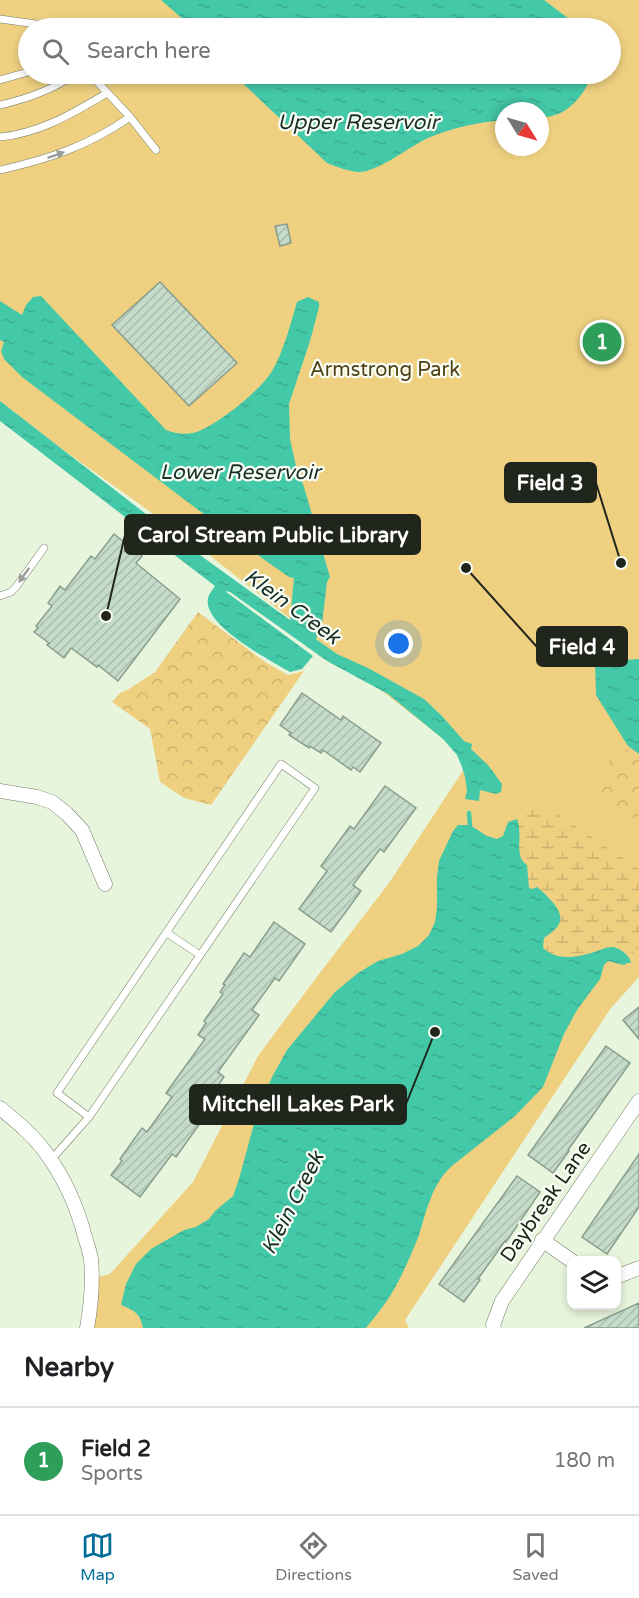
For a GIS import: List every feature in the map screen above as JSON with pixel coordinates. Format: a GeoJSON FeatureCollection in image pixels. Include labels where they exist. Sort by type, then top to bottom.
{"type":"FeatureCollection","features":[{"type":"Feature","properties":{"kind":"street"},"geometry":{"type":"LineString","coordinates":[[0,791],[52,802],[67,814],[82,830],[105,884]]}},
{"type":"Feature","properties":{"kind":"street","name":"Daybreak Lane"},"geometry":{"type":"LineString","coordinates":[[491,1327],[502,1301],[639,1101]]}},
{"type":"Feature","properties":{"kind":"street"},"geometry":{"type":"LineString","coordinates":[[0,1108],[27,1131],[46,1152],[63,1178],[78,1210],[91,1258],[91,1293],[87,1328]]}},
{"type":"Feature","properties":{"kind":"street"},"geometry":{"type":"LineString","coordinates":[[542,1240],[567,1258]]}},
{"type":"Feature","properties":{"kind":"street"},"geometry":{"type":"LineString","coordinates":[[621,1275],[639,1268]]}},
{"type":"Feature","properties":{"kind":"lane"},"geometry":{"type":"LineString","coordinates":[[0,19],[18,22]]}},
{"type":"Feature","properties":{"kind":"lane"},"geometry":{"type":"LineString","coordinates":[[0,80],[18,75]]}},
{"type":"Feature","properties":{"kind":"lane"},"geometry":{"type":"LineString","coordinates":[[0,105],[24,99],[59,84]]}},
{"type":"Feature","properties":{"kind":"lane"},"geometry":{"type":"LineString","coordinates":[[99,84],[130,117],[156,150]]}},
{"type":"Feature","properties":{"kind":"lane"},"geometry":{"type":"LineString","coordinates":[[0,137],[39,128],[61,120],[107,93]]}},
{"type":"Feature","properties":{"kind":"lane"},"geometry":{"type":"LineString","coordinates":[[0,170],[62,154],[95,139],[130,117]]}},
{"type":"Feature","properties":{"kind":"lane"},"geometry":{"type":"LineString","coordinates":[[0,596],[16,587],[44,548]]}},
{"type":"Feature","properties":{"kind":"lane"},"geometry":{"type":"LineString","coordinates":[[51,1160],[89,1117],[315,788],[280,764],[57,1093],[89,1117]]}},
{"type":"Feature","properties":{"kind":"lane"},"geometry":{"type":"LineString","coordinates":[[167,933],[200,955]]}},
{"type":"Feature","properties":{"kind":"green space","name":"Armstrong Park"},"geometry":{"type":"Polygon","coordinates":[[[0,0],[639,0],[639,977],[611,1008],[405,1320],[409,1328],[81,1328],[86,1280],[110,1274],[193,1182],[258,1056],[389,883],[470,760],[190,540],[55,444],[0,401],[0,0]]]}},
{"type":"Feature","properties":{"kind":"green space"},"geometry":{"type":"Polygon","coordinates":[[[198,612],[265,662],[288,675],[304,671],[211,805],[184,798],[160,782],[150,729],[112,702],[120,693],[155,672],[198,612]]]}},
{"type":"Feature","properties":{"kind":"green space"},"geometry":{"type":"Polygon","coordinates":[[[628,746],[639,754],[639,822],[627,814],[587,797],[611,758],[622,759],[628,746]]]}},
{"type":"Feature","properties":{"kind":"green space"},"geometry":{"type":"Polygon","coordinates":[[[542,808],[556,813],[639,869],[639,947],[629,957],[613,947],[570,957],[556,955],[543,948],[544,938],[555,930],[532,889],[529,888],[528,876],[520,854],[517,819],[529,810],[542,808]]]}},
{"type":"Feature","properties":{"kind":"water"},"geometry":{"type":"Polygon","coordinates":[[[161,0],[544,0],[568,18],[182,18],[161,0]]]}},
{"type":"Feature","properties":{"kind":"water","name":"Upper Reservoir"},"geometry":{"type":"Polygon","coordinates":[[[244,84],[588,84],[568,109],[551,116],[549,116],[549,102],[495,102],[495,121],[437,134],[384,164],[366,171],[346,170],[327,163],[244,84]]]}},
{"type":"Feature","properties":{"kind":"water","name":"Lower Reservoir"},"geometry":{"type":"Polygon","coordinates":[[[41,296],[166,430],[186,434],[202,430],[213,424],[258,388],[272,371],[280,356],[297,302],[308,297],[319,302],[310,341],[289,404],[290,439],[296,466],[330,577],[327,582],[322,624],[316,639],[337,654],[368,668],[424,699],[464,741],[472,744],[471,749],[488,765],[502,784],[501,792],[496,794],[480,790],[479,801],[465,799],[467,791],[462,767],[457,755],[443,739],[388,694],[327,661],[230,592],[225,591],[313,656],[302,669],[290,672],[239,641],[215,619],[209,608],[208,598],[215,586],[0,421],[0,401],[186,545],[290,620],[294,578],[266,561],[22,377],[4,359],[1,351],[4,342],[0,340],[0,301],[22,315],[26,305],[33,297],[41,296]]]}},
{"type":"Feature","properties":{"kind":"water"},"geometry":{"type":"Polygon","coordinates":[[[639,659],[639,754],[628,746],[596,695],[595,662],[639,659]]]}},
{"type":"Feature","properties":{"kind":"water","name":"Klein Creek"},"geometry":{"type":"Polygon","coordinates":[[[517,819],[520,853],[523,862],[527,865],[529,888],[537,887],[554,903],[560,914],[559,924],[544,938],[543,948],[556,955],[569,957],[614,947],[626,954],[631,963],[624,965],[608,961],[604,965],[600,979],[577,1010],[564,1034],[543,1087],[515,1116],[453,1165],[440,1180],[431,1197],[419,1235],[406,1265],[381,1309],[366,1328],[143,1328],[136,1313],[121,1305],[126,1284],[136,1264],[151,1249],[209,1219],[233,1196],[258,1109],[287,1050],[335,992],[358,973],[378,961],[402,954],[418,946],[429,935],[435,922],[439,861],[458,825],[470,825],[487,836],[497,839],[503,836],[508,822],[517,819]]]}},
{"type":"Feature","properties":{"kind":"building"},"geometry":{"type":"Polygon","coordinates":[[[287,224],[291,243],[280,246],[275,226],[287,224]]]}},
{"type":"Feature","properties":{"kind":"building"},"geometry":{"type":"Polygon","coordinates":[[[160,282],[237,363],[189,406],[112,325],[160,282]]]}},
{"type":"Feature","properties":{"kind":"building"},"geometry":{"type":"Polygon","coordinates":[[[114,534],[142,556],[136,563],[180,599],[118,681],[71,648],[64,658],[34,632],[52,606],[48,603],[60,586],[65,590],[91,556],[95,559],[114,534]]]}},
{"type":"Feature","properties":{"kind":"building"},"geometry":{"type":"Polygon","coordinates":[[[302,693],[341,720],[343,716],[381,743],[360,772],[353,767],[351,770],[323,750],[321,753],[310,746],[309,748],[289,735],[291,733],[280,725],[302,693]]]}},
{"type":"Feature","properties":{"kind":"building"},"geometry":{"type":"Polygon","coordinates":[[[385,786],[416,808],[384,852],[380,849],[353,885],[361,891],[331,932],[299,909],[327,871],[321,866],[350,826],[354,829],[385,786]]]}},
{"type":"Feature","properties":{"kind":"building"},"geometry":{"type":"Polygon","coordinates":[[[274,922],[305,944],[279,981],[275,978],[252,1010],[259,1015],[218,1072],[224,1077],[200,1111],[206,1115],[176,1157],[172,1154],[140,1197],[111,1175],[142,1128],[147,1132],[172,1097],[166,1093],[205,1039],[198,1035],[206,1023],[204,1021],[223,994],[220,992],[225,985],[223,984],[244,953],[250,957],[274,922]]]}},
{"type":"Feature","properties":{"kind":"building"},"geometry":{"type":"Polygon","coordinates":[[[639,1007],[639,1039],[623,1020],[639,1007]]]}},
{"type":"Feature","properties":{"kind":"building"},"geometry":{"type":"Polygon","coordinates":[[[606,1046],[630,1063],[553,1173],[528,1155],[606,1046]]]}},
{"type":"Feature","properties":{"kind":"building"},"geometry":{"type":"Polygon","coordinates":[[[639,1154],[639,1207],[607,1254],[582,1237],[639,1154]]]}},
{"type":"Feature","properties":{"kind":"building"},"geometry":{"type":"Polygon","coordinates":[[[517,1176],[540,1192],[464,1302],[439,1284],[517,1176]]]}},
{"type":"Feature","properties":{"kind":"building"},"geometry":{"type":"Polygon","coordinates":[[[639,1303],[639,1328],[584,1328],[639,1303]]]}},
{"type":"Feature","properties":{"kind":"waterway"},"geometry":{"type":"LineString","coordinates":[[469,813],[470,825]]}},
{"type":"Feature","properties":{"kind":"place","name":"Field 2"},"geometry":{"type":"Point","coordinates":[602,342]}},
{"type":"Feature","properties":{"kind":"place","name":"Field 3"},"geometry":{"type":"Point","coordinates":[621,563]}},
{"type":"Feature","properties":{"kind":"place","name":"Field 4"},"geometry":{"type":"Point","coordinates":[466,568]}},
{"type":"Feature","properties":{"kind":"place","name":"Carol Stream Public Library"},"geometry":{"type":"Point","coordinates":[106,616]}},
{"type":"Feature","properties":{"kind":"place","name":"Mitchell Lakes Park"},"geometry":{"type":"Point","coordinates":[435,1032]}}]}
